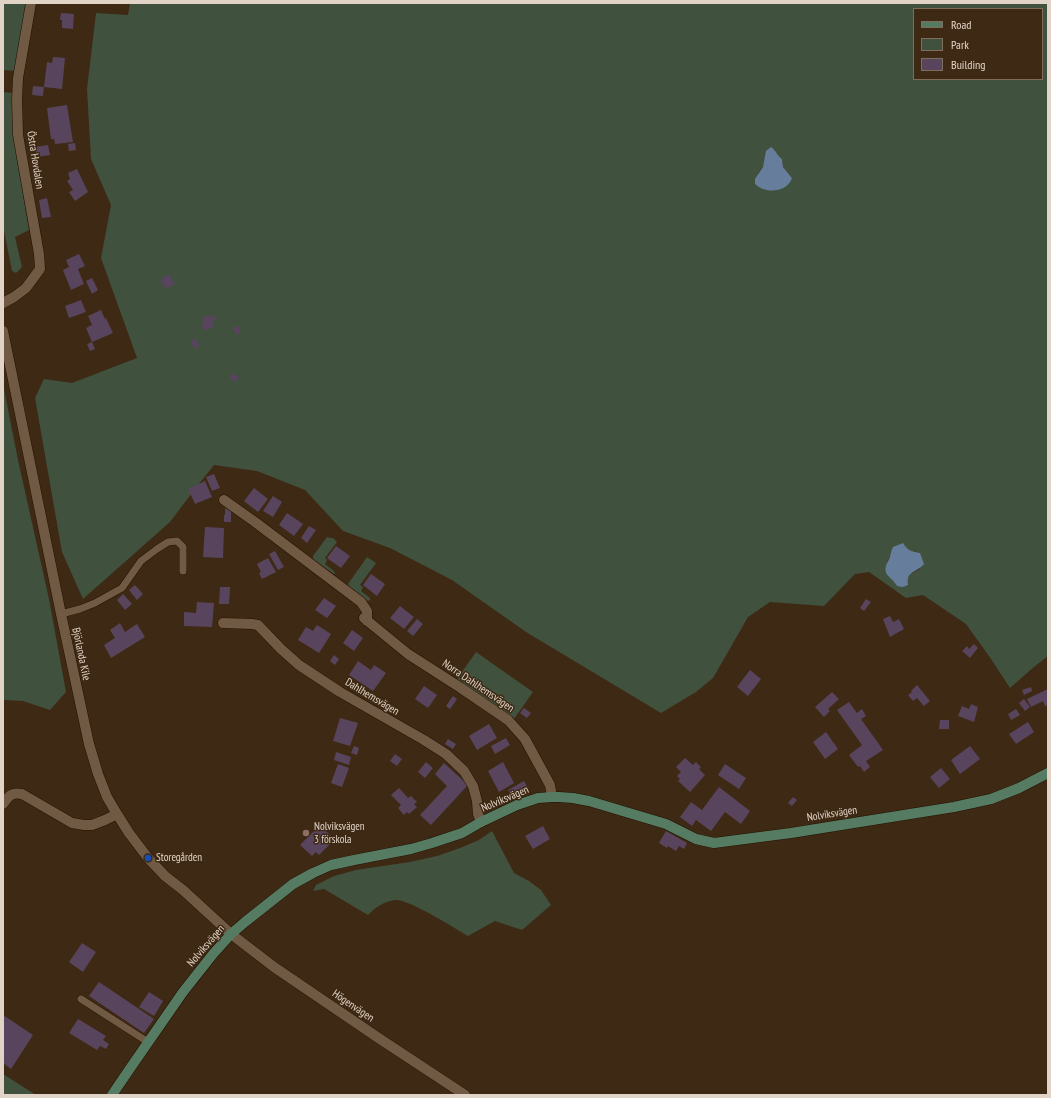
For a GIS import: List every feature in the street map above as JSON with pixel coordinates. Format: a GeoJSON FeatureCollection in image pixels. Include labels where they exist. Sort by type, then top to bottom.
{"type":"FeatureCollection","features":[{"type":"Feature","properties":{"kind":"street","name":"Östra Hovdalen"},"geometry":{"type":"LineString","coordinates":[[3,304],[26,288],[40,269],[39,254],[18,135],[16,99],[18,78],[31,3]]}},
{"type":"Feature","properties":{"kind":"street","name":"Björlanda Kile"},"geometry":{"type":"LineString","coordinates":[[3,331],[60,614],[89,744],[98,774],[107,797],[117,814],[148,858],[165,876],[183,890],[231,934]]}},
{"type":"Feature","properties":{"kind":"street","name":"Norra Dahlhemsvägen"},"geometry":{"type":"LineString","coordinates":[[224,500],[361,602],[367,611],[365,620],[408,654],[508,720],[524,739],[550,785],[552,797]]}},
{"type":"Feature","properties":{"kind":"street","name":"Dahlhemsvägen"},"geometry":{"type":"LineString","coordinates":[[223,623],[258,625],[299,665],[340,692],[446,754],[464,771],[473,786],[481,822]]}},
{"type":"Feature","properties":{"kind":"street","name":"Nolviksvägen"},"geometry":{"type":"LineString","coordinates":[[112,1095],[183,992],[231,934],[293,884],[331,865],[411,849],[462,833],[517,805],[538,798],[573,798],[607,806],[666,824],[696,839],[714,843],[790,833],[954,807],[990,799],[1019,788],[1048,772]]}},
{"type":"Feature","properties":{"kind":"street"},"geometry":{"type":"LineString","coordinates":[[3,804],[11,795],[16,793],[22,794],[72,822],[84,825],[92,825],[117,814]]}},
{"type":"Feature","properties":{"kind":"street","name":"Högenvägen"},"geometry":{"type":"LineString","coordinates":[[231,934],[274,967],[465,1095]]}},
{"type":"Feature","properties":{"kind":"lane"},"geometry":{"type":"LineString","coordinates":[[60,614],[80,609],[122,588],[141,561],[168,542],[177,541],[184,547],[183,571]]}},
{"type":"Feature","properties":{"kind":"lane"},"geometry":{"type":"LineString","coordinates":[[81,999],[148,1042]]}},
{"type":"Feature","properties":{"kind":"green space"},"geometry":{"type":"Polygon","coordinates":[[[3,3],[27,3],[17,71],[3,70],[3,3]]]}},
{"type":"Feature","properties":{"kind":"green space"},"geometry":{"type":"Polygon","coordinates":[[[130,3],[1048,3],[1048,656],[1010,688],[966,624],[923,595],[906,598],[869,572],[855,574],[824,606],[770,602],[748,617],[713,678],[696,692],[661,713],[526,632],[452,580],[390,548],[343,531],[305,490],[257,471],[214,465],[170,522],[83,599],[62,552],[35,398],[44,379],[72,383],[137,358],[101,258],[111,205],[91,159],[87,89],[96,13],[128,15],[130,3]],[[774,149],[758,174],[792,178],[783,167],[782,159],[778,157],[774,149]],[[906,548],[890,557],[887,562],[890,577],[895,581],[897,586],[907,579],[910,574],[920,569],[920,553],[906,548]]]}},
{"type":"Feature","properties":{"kind":"green space"},"geometry":{"type":"Polygon","coordinates":[[[3,92],[14,93],[13,135],[29,230],[15,237],[22,267],[16,273],[12,271],[3,226],[3,92]]]}},
{"type":"Feature","properties":{"kind":"green space"},"geometry":{"type":"Polygon","coordinates":[[[3,384],[18,460],[49,599],[66,692],[50,710],[23,701],[3,700],[3,384]]]}},
{"type":"Feature","properties":{"kind":"green space"},"geometry":{"type":"Polygon","coordinates":[[[327,537],[333,538],[337,542],[325,558],[327,560],[325,564],[334,571],[335,574],[313,559],[313,556],[327,537]]]}},
{"type":"Feature","properties":{"kind":"green space"},"geometry":{"type":"Polygon","coordinates":[[[367,557],[376,563],[360,585],[363,587],[361,591],[370,598],[368,601],[349,587],[348,584],[367,557]]]}},
{"type":"Feature","properties":{"kind":"green space"},"geometry":{"type":"Polygon","coordinates":[[[476,652],[533,692],[514,719],[457,679],[476,652]]]}},
{"type":"Feature","properties":{"kind":"green space"},"geometry":{"type":"Polygon","coordinates":[[[492,831],[514,873],[529,881],[541,890],[551,905],[522,930],[495,921],[468,936],[431,914],[401,901],[395,900],[383,904],[368,915],[324,889],[313,891],[316,885],[334,876],[356,870],[410,862],[437,856],[479,840],[492,831]]]}},
{"type":"Feature","properties":{"kind":"green space"},"geometry":{"type":"Polygon","coordinates":[[[3,1074],[36,1095],[3,1095],[3,1074]]]}},
{"type":"Feature","properties":{"kind":"water"},"geometry":{"type":"Polygon","coordinates":[[[771,147],[782,159],[783,167],[792,178],[786,187],[775,190],[764,189],[755,184],[755,179],[763,167],[766,151],[771,147]]]}},
{"type":"Feature","properties":{"kind":"water"},"geometry":{"type":"Polygon","coordinates":[[[903,543],[906,548],[920,553],[924,564],[910,574],[908,585],[903,587],[897,586],[886,573],[886,564],[893,547],[903,543]]]}},
{"type":"Feature","properties":{"kind":"building"},"geometry":{"type":"Polygon","coordinates":[[[61,13],[74,14],[73,29],[62,28],[62,20],[60,20],[61,13]]]}},
{"type":"Feature","properties":{"kind":"building"},"geometry":{"type":"Polygon","coordinates":[[[53,57],[65,58],[62,89],[44,87],[47,62],[52,63],[53,57]]]}},
{"type":"Feature","properties":{"kind":"building"},"geometry":{"type":"Polygon","coordinates":[[[33,86],[44,87],[43,96],[32,95],[33,86]]]}},
{"type":"Feature","properties":{"kind":"building"},"geometry":{"type":"Polygon","coordinates":[[[67,105],[73,142],[55,144],[54,139],[51,139],[47,108],[67,105]]]}},
{"type":"Feature","properties":{"kind":"building"},"geometry":{"type":"Polygon","coordinates":[[[75,143],[76,150],[69,151],[68,144],[75,143]]]}},
{"type":"Feature","properties":{"kind":"building"},"geometry":{"type":"Polygon","coordinates":[[[48,145],[50,155],[37,157],[35,147],[48,145]]]}},
{"type":"Feature","properties":{"kind":"building"},"geometry":{"type":"Polygon","coordinates":[[[77,169],[88,192],[75,201],[69,192],[73,190],[67,181],[70,179],[68,173],[77,169]]]}},
{"type":"Feature","properties":{"kind":"building"},"geometry":{"type":"Polygon","coordinates":[[[47,198],[51,217],[42,218],[39,200],[47,198]]]}},
{"type":"Feature","properties":{"kind":"building"},"geometry":{"type":"Polygon","coordinates":[[[79,254],[85,266],[78,269],[84,284],[71,290],[63,270],[69,267],[66,260],[79,254]]]}},
{"type":"Feature","properties":{"kind":"building"},"geometry":{"type":"Polygon","coordinates":[[[169,274],[175,284],[166,289],[160,280],[169,274]]]}},
{"type":"Feature","properties":{"kind":"building"},"geometry":{"type":"Polygon","coordinates":[[[92,278],[98,290],[92,294],[86,281],[92,278]]]}},
{"type":"Feature","properties":{"kind":"building"},"geometry":{"type":"Polygon","coordinates":[[[81,300],[86,312],[69,318],[65,306],[81,300]]]}},
{"type":"Feature","properties":{"kind":"building"},"geometry":{"type":"Polygon","coordinates":[[[101,310],[113,333],[92,342],[86,328],[92,325],[88,316],[101,310]]]}},
{"type":"Feature","properties":{"kind":"building"},"geometry":{"type":"Polygon","coordinates":[[[209,315],[210,317],[215,315],[217,320],[212,322],[214,327],[204,331],[201,324],[204,322],[202,318],[209,315]]]}},
{"type":"Feature","properties":{"kind":"building"},"geometry":{"type":"Polygon","coordinates":[[[238,325],[241,333],[236,335],[233,328],[238,325]]]}},
{"type":"Feature","properties":{"kind":"building"},"geometry":{"type":"Polygon","coordinates":[[[195,338],[200,345],[195,349],[190,342],[195,338]]]}},
{"type":"Feature","properties":{"kind":"building"},"geometry":{"type":"Polygon","coordinates":[[[92,342],[95,349],[90,351],[87,344],[92,342]]]}},
{"type":"Feature","properties":{"kind":"building"},"geometry":{"type":"Polygon","coordinates":[[[232,373],[239,377],[236,382],[229,378],[232,373]]]}},
{"type":"Feature","properties":{"kind":"building"},"geometry":{"type":"Polygon","coordinates":[[[214,474],[220,488],[212,491],[206,477],[214,474]]]}},
{"type":"Feature","properties":{"kind":"building"},"geometry":{"type":"Polygon","coordinates":[[[205,481],[212,497],[195,504],[188,489],[205,481]]]}},
{"type":"Feature","properties":{"kind":"building"},"geometry":{"type":"Polygon","coordinates":[[[254,488],[268,499],[258,512],[244,501],[254,488]]]}},
{"type":"Feature","properties":{"kind":"building"},"geometry":{"type":"Polygon","coordinates":[[[273,496],[282,502],[273,517],[263,511],[273,496]]]}},
{"type":"Feature","properties":{"kind":"building"},"geometry":{"type":"Polygon","coordinates":[[[225,508],[231,511],[231,522],[224,522],[225,508]]]}},
{"type":"Feature","properties":{"kind":"building"},"geometry":{"type":"Polygon","coordinates":[[[287,513],[303,524],[294,536],[279,525],[287,513]]]}},
{"type":"Feature","properties":{"kind":"building"},"geometry":{"type":"Polygon","coordinates":[[[309,526],[316,530],[307,543],[301,538],[309,526]]]}},
{"type":"Feature","properties":{"kind":"building"},"geometry":{"type":"Polygon","coordinates":[[[205,527],[224,528],[223,558],[203,557],[205,527]]]}},
{"type":"Feature","properties":{"kind":"building"},"geometry":{"type":"Polygon","coordinates":[[[336,546],[350,556],[341,568],[327,558],[336,546]]]}},
{"type":"Feature","properties":{"kind":"building"},"geometry":{"type":"Polygon","coordinates":[[[275,551],[284,567],[278,570],[269,554],[275,551]]]}},
{"type":"Feature","properties":{"kind":"building"},"geometry":{"type":"Polygon","coordinates":[[[268,558],[276,572],[262,579],[259,573],[261,572],[257,564],[268,558]]]}},
{"type":"Feature","properties":{"kind":"building"},"geometry":{"type":"Polygon","coordinates":[[[371,574],[385,584],[377,596],[363,585],[371,574]]]}},
{"type":"Feature","properties":{"kind":"building"},"geometry":{"type":"Polygon","coordinates":[[[135,585],[143,594],[137,600],[129,590],[135,585]]]}},
{"type":"Feature","properties":{"kind":"building"},"geometry":{"type":"Polygon","coordinates":[[[220,587],[230,587],[229,604],[219,604],[220,587]]]}},
{"type":"Feature","properties":{"kind":"building"},"geometry":{"type":"Polygon","coordinates":[[[123,594],[132,604],[125,610],[117,600],[123,594]]]}},
{"type":"Feature","properties":{"kind":"building"},"geometry":{"type":"Polygon","coordinates":[[[324,598],[336,606],[327,618],[315,610],[324,598]]]}},
{"type":"Feature","properties":{"kind":"building"},"geometry":{"type":"Polygon","coordinates":[[[866,599],[871,602],[864,611],[860,608],[866,599]]]}},
{"type":"Feature","properties":{"kind":"building"},"geometry":{"type":"Polygon","coordinates":[[[197,602],[214,603],[212,627],[184,626],[184,612],[196,613],[197,602]]]}},
{"type":"Feature","properties":{"kind":"building"},"geometry":{"type":"Polygon","coordinates":[[[400,606],[414,617],[404,629],[390,618],[400,606]]]}},
{"type":"Feature","properties":{"kind":"building"},"geometry":{"type":"Polygon","coordinates":[[[890,616],[893,622],[899,619],[904,629],[890,637],[883,619],[890,616]]]}},
{"type":"Feature","properties":{"kind":"building"},"geometry":{"type":"Polygon","coordinates":[[[417,619],[423,624],[413,636],[407,631],[417,619]]]}},
{"type":"Feature","properties":{"kind":"building"},"geometry":{"type":"Polygon","coordinates":[[[120,623],[125,632],[137,624],[145,637],[111,658],[104,645],[115,638],[110,630],[120,623]]]}},
{"type":"Feature","properties":{"kind":"building"},"geometry":{"type":"Polygon","coordinates":[[[317,625],[331,634],[319,653],[298,640],[306,627],[313,631],[317,625]]]}},
{"type":"Feature","properties":{"kind":"building"},"geometry":{"type":"Polygon","coordinates":[[[352,630],[363,638],[354,651],[343,643],[352,630]]]}},
{"type":"Feature","properties":{"kind":"building"},"geometry":{"type":"Polygon","coordinates":[[[974,644],[978,648],[970,658],[962,651],[967,646],[969,649],[974,644]]]}},
{"type":"Feature","properties":{"kind":"building"},"geometry":{"type":"Polygon","coordinates":[[[334,655],[339,659],[335,665],[330,661],[334,655]]]}},
{"type":"Feature","properties":{"kind":"building"},"geometry":{"type":"Polygon","coordinates":[[[358,661],[371,670],[374,665],[386,673],[373,691],[349,675],[358,661]]]}},
{"type":"Feature","properties":{"kind":"building"},"geometry":{"type":"Polygon","coordinates":[[[750,670],[761,679],[748,696],[737,687],[750,670]]]}},
{"type":"Feature","properties":{"kind":"building"},"geometry":{"type":"Polygon","coordinates":[[[917,685],[930,701],[924,706],[917,698],[913,701],[908,695],[917,685]]]}},
{"type":"Feature","properties":{"kind":"building"},"geometry":{"type":"Polygon","coordinates":[[[424,686],[437,695],[428,708],[415,699],[424,686]]]}},
{"type":"Feature","properties":{"kind":"building"},"geometry":{"type":"Polygon","coordinates":[[[1031,687],[1032,691],[1024,695],[1022,690],[1031,687]]]}},
{"type":"Feature","properties":{"kind":"building"},"geometry":{"type":"Polygon","coordinates":[[[1048,689],[1048,705],[1045,706],[1043,701],[1031,707],[1027,699],[1048,689]]]}},
{"type":"Feature","properties":{"kind":"building"},"geometry":{"type":"Polygon","coordinates":[[[832,692],[839,699],[828,709],[830,711],[824,717],[815,707],[832,692]]]}},
{"type":"Feature","properties":{"kind":"building"},"geometry":{"type":"Polygon","coordinates":[[[453,696],[457,699],[450,709],[446,706],[453,696]]]}},
{"type":"Feature","properties":{"kind":"building"},"geometry":{"type":"Polygon","coordinates":[[[1024,699],[1030,707],[1025,711],[1019,703],[1024,699]]]}},
{"type":"Feature","properties":{"kind":"building"},"geometry":{"type":"Polygon","coordinates":[[[849,702],[857,713],[862,709],[866,716],[861,719],[883,750],[866,761],[870,767],[864,772],[849,755],[862,745],[837,710],[849,702]]]}},
{"type":"Feature","properties":{"kind":"building"},"geometry":{"type":"Polygon","coordinates":[[[971,704],[978,707],[974,722],[958,716],[962,706],[969,709],[971,704]]]}},
{"type":"Feature","properties":{"kind":"building"},"geometry":{"type":"Polygon","coordinates":[[[524,708],[531,713],[527,718],[520,713],[524,708]]]}},
{"type":"Feature","properties":{"kind":"building"},"geometry":{"type":"Polygon","coordinates":[[[1016,709],[1020,715],[1011,720],[1008,714],[1016,709]]]}},
{"type":"Feature","properties":{"kind":"building"},"geometry":{"type":"Polygon","coordinates":[[[340,718],[358,723],[350,746],[333,741],[340,718]]]}},
{"type":"Feature","properties":{"kind":"building"},"geometry":{"type":"Polygon","coordinates":[[[940,720],[949,720],[949,729],[939,729],[940,720]]]}},
{"type":"Feature","properties":{"kind":"building"},"geometry":{"type":"Polygon","coordinates":[[[1028,722],[1034,732],[1016,744],[1009,734],[1028,722]]]}},
{"type":"Feature","properties":{"kind":"building"},"geometry":{"type":"Polygon","coordinates":[[[489,724],[497,738],[477,750],[469,736],[489,724]]]}},
{"type":"Feature","properties":{"kind":"building"},"geometry":{"type":"Polygon","coordinates":[[[826,732],[838,749],[825,759],[813,742],[826,732]]]}},
{"type":"Feature","properties":{"kind":"building"},"geometry":{"type":"Polygon","coordinates":[[[506,738],[510,745],[495,754],[491,746],[506,738]]]}},
{"type":"Feature","properties":{"kind":"building"},"geometry":{"type":"Polygon","coordinates":[[[448,739],[456,744],[453,749],[445,744],[448,739]]]}},
{"type":"Feature","properties":{"kind":"building"},"geometry":{"type":"Polygon","coordinates":[[[354,746],[359,748],[357,755],[351,753],[354,746]]]}},
{"type":"Feature","properties":{"kind":"building"},"geometry":{"type":"Polygon","coordinates":[[[970,746],[980,759],[960,774],[951,760],[970,746]]]}},
{"type":"Feature","properties":{"kind":"building"},"geometry":{"type":"Polygon","coordinates":[[[336,752],[351,757],[349,765],[334,760],[336,752]]]}},
{"type":"Feature","properties":{"kind":"building"},"geometry":{"type":"Polygon","coordinates":[[[395,754],[402,759],[397,766],[390,761],[395,754]]]}},
{"type":"Feature","properties":{"kind":"building"},"geometry":{"type":"Polygon","coordinates":[[[685,758],[693,765],[696,762],[701,767],[699,769],[705,775],[690,792],[678,781],[680,779],[677,776],[681,772],[676,767],[685,758]]]}},
{"type":"Feature","properties":{"kind":"building"},"geometry":{"type":"Polygon","coordinates":[[[426,762],[433,768],[425,778],[418,772],[426,762]]]}},
{"type":"Feature","properties":{"kind":"building"},"geometry":{"type":"Polygon","coordinates":[[[503,762],[514,783],[499,792],[488,771],[503,762]]]}},
{"type":"Feature","properties":{"kind":"building"},"geometry":{"type":"Polygon","coordinates":[[[444,763],[468,785],[431,825],[420,815],[447,786],[435,774],[444,763]]]}},
{"type":"Feature","properties":{"kind":"building"},"geometry":{"type":"Polygon","coordinates":[[[338,764],[349,768],[342,787],[331,783],[338,764]]]}},
{"type":"Feature","properties":{"kind":"building"},"geometry":{"type":"Polygon","coordinates":[[[725,764],[746,778],[739,789],[718,775],[725,764]]]}},
{"type":"Feature","properties":{"kind":"building"},"geometry":{"type":"Polygon","coordinates":[[[941,768],[950,779],[939,788],[930,777],[941,768]]]}},
{"type":"Feature","properties":{"kind":"building"},"geometry":{"type":"Polygon","coordinates":[[[524,781],[528,788],[512,797],[508,790],[524,781]]]}},
{"type":"Feature","properties":{"kind":"building"},"geometry":{"type":"Polygon","coordinates":[[[719,787],[750,811],[741,824],[725,812],[711,831],[696,820],[692,826],[680,817],[691,802],[702,810],[719,787]]]}},
{"type":"Feature","properties":{"kind":"building"},"geometry":{"type":"Polygon","coordinates":[[[399,788],[408,798],[411,796],[417,802],[414,804],[417,807],[409,814],[407,812],[404,815],[398,808],[401,805],[391,795],[399,788]]]}},
{"type":"Feature","properties":{"kind":"building"},"geometry":{"type":"Polygon","coordinates":[[[793,797],[797,800],[792,806],[788,803],[793,797]]]}},
{"type":"Feature","properties":{"kind":"building"},"geometry":{"type":"Polygon","coordinates":[[[320,825],[331,836],[326,841],[330,844],[319,855],[316,852],[312,856],[300,845],[320,825]]]}},
{"type":"Feature","properties":{"kind":"building"},"geometry":{"type":"Polygon","coordinates":[[[543,826],[550,839],[533,849],[525,836],[543,826]]]}},
{"type":"Feature","properties":{"kind":"building"},"geometry":{"type":"Polygon","coordinates":[[[666,831],[687,843],[684,849],[679,846],[676,851],[659,843],[666,831]]]}},
{"type":"Feature","properties":{"kind":"building"},"geometry":{"type":"Polygon","coordinates":[[[82,943],[96,952],[83,972],[69,962],[82,943]]]}},
{"type":"Feature","properties":{"kind":"building"},"geometry":{"type":"Polygon","coordinates":[[[99,982],[154,1019],[144,1033],[89,996],[99,982]]]}},
{"type":"Feature","properties":{"kind":"building"},"geometry":{"type":"Polygon","coordinates":[[[149,992],[163,1001],[154,1016],[139,1007],[149,992]]]}},
{"type":"Feature","properties":{"kind":"building"},"geometry":{"type":"Polygon","coordinates":[[[3,1015],[33,1035],[11,1069],[3,1063],[3,1015]]]}},
{"type":"Feature","properties":{"kind":"building"},"geometry":{"type":"Polygon","coordinates":[[[78,1019],[106,1036],[103,1040],[109,1044],[106,1049],[100,1046],[97,1050],[69,1033],[78,1019]]]}},
{"type":"Feature","properties":{"kind":"place","name":"Nolviksvägen 3 förskola"},"geometry":{"type":"Point","coordinates":[306,833]}},
{"type":"Feature","properties":{"kind":"place","name":"Storegården"},"geometry":{"type":"Point","coordinates":[148,858]}}]}
